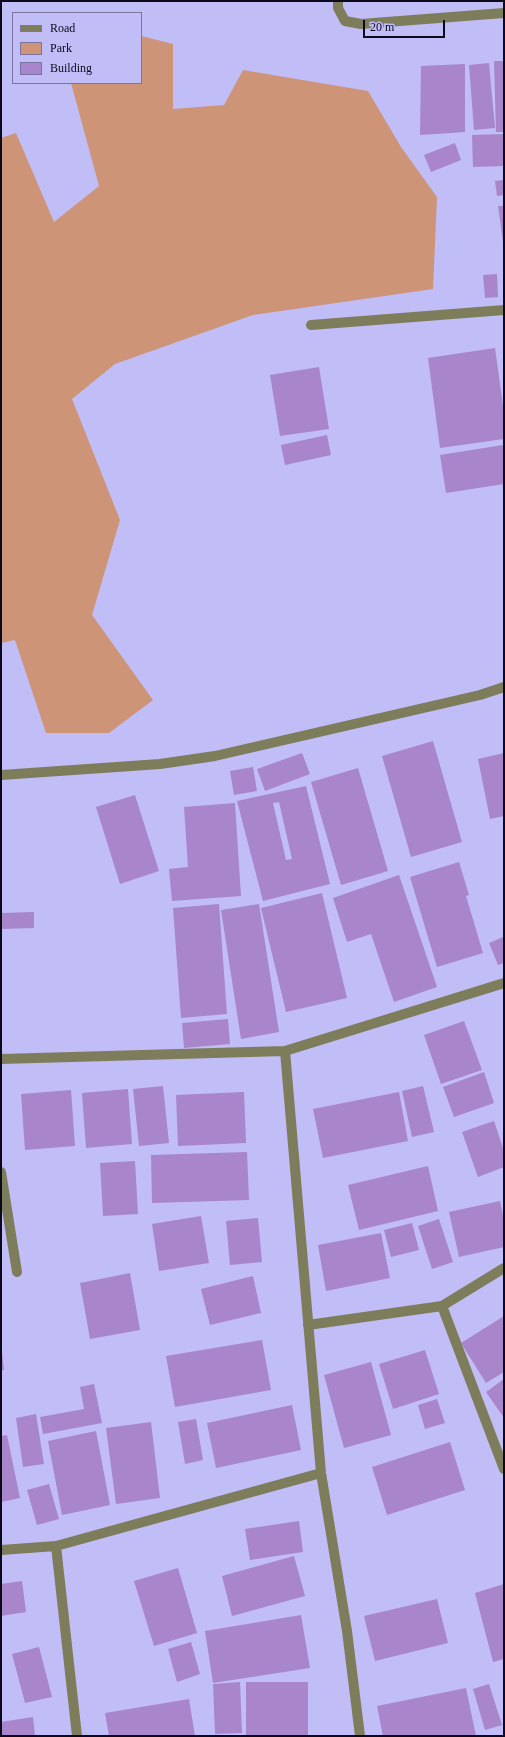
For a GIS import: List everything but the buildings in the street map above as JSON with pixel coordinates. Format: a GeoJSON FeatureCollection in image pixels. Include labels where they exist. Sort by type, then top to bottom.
{"type":"FeatureCollection","features":[{"type":"Feature","properties":{"kind":"street"},"geometry":{"type":"LineString","coordinates":[[338,1],[338,8],[345,21],[360,24],[504,13]]}},
{"type":"Feature","properties":{"kind":"street"},"geometry":{"type":"LineString","coordinates":[[311,325],[504,310]]}},
{"type":"Feature","properties":{"kind":"street"},"geometry":{"type":"LineString","coordinates":[[1,775],[160,764],[215,756],[480,695],[504,687]]}},
{"type":"Feature","properties":{"kind":"street"},"geometry":{"type":"LineString","coordinates":[[1,1059],[285,1051],[504,983]]}},
{"type":"Feature","properties":{"kind":"street"},"geometry":{"type":"LineString","coordinates":[[285,1051],[321,1473],[347,1631],[360,1736]]}},
{"type":"Feature","properties":{"kind":"street"},"geometry":{"type":"LineString","coordinates":[[1,1172],[17,1272]]}},
{"type":"Feature","properties":{"kind":"street"},"geometry":{"type":"LineString","coordinates":[[308,1324],[442,1306],[504,1268]]}},
{"type":"Feature","properties":{"kind":"street"},"geometry":{"type":"LineString","coordinates":[[442,1306],[504,1469]]}},
{"type":"Feature","properties":{"kind":"street"},"geometry":{"type":"LineString","coordinates":[[1,1550],[56,1546],[321,1473]]}},
{"type":"Feature","properties":{"kind":"street"},"geometry":{"type":"LineString","coordinates":[[56,1546],[77,1736]]}},
{"type":"Feature","properties":{"kind":"green space"},"geometry":{"type":"Polygon","coordinates":[[[142,36],[173,44],[173,109],[224,105],[243,70],[368,91],[401,147],[437,197],[433,289],[253,315],[115,364],[72,399],[120,520],[92,615],[153,700],[109,733],[46,733],[15,640],[1,643],[1,138],[16,133],[54,222],[99,186],[71,84],[142,84],[142,36]]]}}]}
